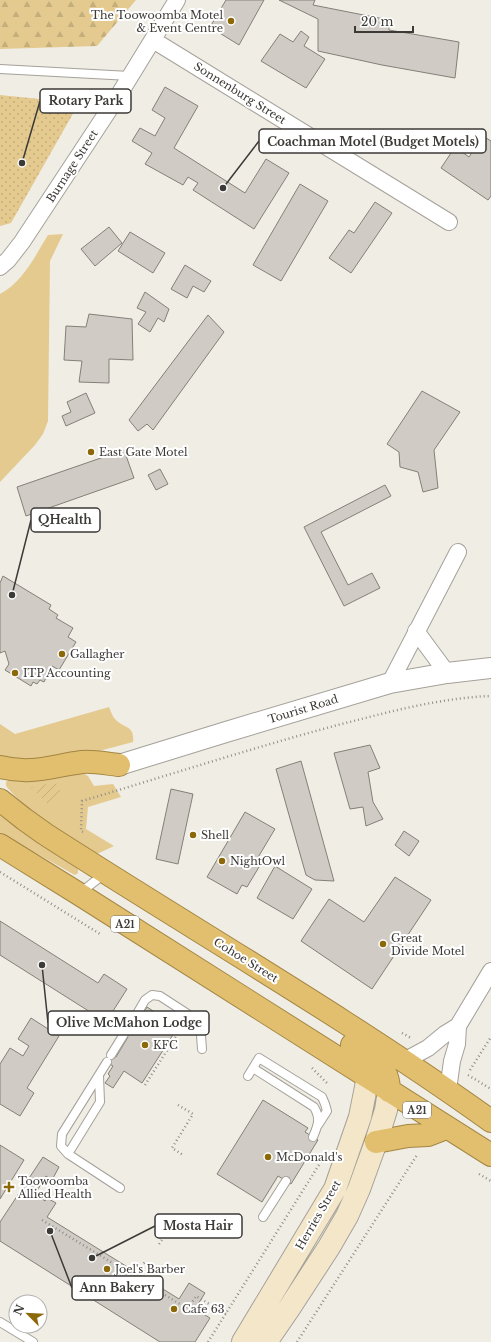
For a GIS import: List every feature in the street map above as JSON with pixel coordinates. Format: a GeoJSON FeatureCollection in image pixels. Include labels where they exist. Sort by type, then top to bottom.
{"type":"FeatureCollection","features":[{"type":"Feature","properties":{"kind":"highway"},"geometry":{"type":"LineString","coordinates":[[0,768],[19,771],[34,771],[84,762],[119,765]]}},
{"type":"Feature","properties":{"kind":"highway","name":"Cohoe Street"},"geometry":{"type":"LineString","coordinates":[[0,800],[40,830],[404,1061],[456,1084],[491,1121]]}},
{"type":"Feature","properties":{"kind":"highway","name":"A21"},"geometry":{"type":"LineString","coordinates":[[0,846],[79,894],[491,1156]]}},
{"type":"Feature","properties":{"kind":"highway"},"geometry":{"type":"LineString","coordinates":[[185,921],[243,974],[375,1060],[382,1066],[387,1076],[389,1091]]}},
{"type":"Feature","properties":{"kind":"highway"},"geometry":{"type":"LineString","coordinates":[[376,1142],[408,1136],[428,1135],[446,1128]]}},
{"type":"Feature","properties":{"kind":"main road","name":"Herries Street"},"geometry":{"type":"LineString","coordinates":[[243,1342],[335,1189],[360,1117],[368,1077]]}},
{"type":"Feature","properties":{"kind":"main road","name":"Herries Street"},"geometry":{"type":"LineString","coordinates":[[266,1342],[342,1227],[359,1188],[376,1142],[386,1110],[389,1091]]}},
{"type":"Feature","properties":{"kind":"street","name":"Burnage Street"},"geometry":{"type":"LineString","coordinates":[[0,267],[8,260],[22,242],[130,76],[177,0]]}},
{"type":"Feature","properties":{"kind":"street","name":"Sonnenburg Street"},"geometry":{"type":"LineString","coordinates":[[153,40],[449,222]]}},
{"type":"Feature","properties":{"kind":"street"},"geometry":{"type":"LineString","coordinates":[[390,683],[458,552]]}},
{"type":"Feature","properties":{"kind":"street"},"geometry":{"type":"LineString","coordinates":[[416,631],[447,673]]}},
{"type":"Feature","properties":{"kind":"street","name":"Tourist Road"},"geometry":{"type":"LineString","coordinates":[[119,765],[390,683],[447,673],[491,668]]}},
{"type":"Feature","properties":{"kind":"street"},"geometry":{"type":"LineString","coordinates":[[404,1061],[428,1048],[445,1034],[458,1026],[491,971]]}},
{"type":"Feature","properties":{"kind":"street"},"geometry":{"type":"LineString","coordinates":[[456,1084],[452,1061],[457,1044],[458,1026]]}},
{"type":"Feature","properties":{"kind":"lane"},"geometry":{"type":"LineString","coordinates":[[0,69],[130,76]]}},
{"type":"Feature","properties":{"kind":"lane"},"geometry":{"type":"LineString","coordinates":[[79,894],[107,872]]}},
{"type":"Feature","properties":{"kind":"lane"},"geometry":{"type":"LineString","coordinates":[[130,1026],[145,1000],[152,996],[160,996],[200,1022],[202,1049]]}},
{"type":"Feature","properties":{"kind":"lane"},"geometry":{"type":"LineString","coordinates":[[120,1188],[68,1154],[61,1146],[62,1134],[124,1034]]}},
{"type":"Feature","properties":{"kind":"lane"},"geometry":{"type":"LineString","coordinates":[[248,1076],[259,1058],[322,1097],[327,1111],[312,1137]]}},
{"type":"Feature","properties":{"kind":"lane"},"geometry":{"type":"LineString","coordinates":[[252,1068],[314,1107],[318,1114],[318,1125]]}},
{"type":"Feature","properties":{"kind":"lane"},"geometry":{"type":"LineString","coordinates":[[68,1154],[100,1102],[99,1075]]}},
{"type":"Feature","properties":{"kind":"lane"},"geometry":{"type":"LineString","coordinates":[[263,1217],[286,1181]]}},
{"type":"Feature","properties":{"kind":"lane"},"geometry":{"type":"LineString","coordinates":[[0,1322],[33,1342]]}},
{"type":"Feature","properties":{"kind":"path"},"geometry":{"type":"LineString","coordinates":[[81,831],[82,801],[291,738],[374,716],[431,703],[491,696]]}},
{"type":"Feature","properties":{"kind":"path"},"geometry":{"type":"LineString","coordinates":[[0,872],[105,937]]}},
{"type":"Feature","properties":{"kind":"path"},"geometry":{"type":"LineString","coordinates":[[145,1085],[182,1027]]}},
{"type":"Feature","properties":{"kind":"path"},"geometry":{"type":"LineString","coordinates":[[456,1084],[467,1074],[491,1037]]}},
{"type":"Feature","properties":{"kind":"path"},"geometry":{"type":"LineString","coordinates":[[307,1065],[332,1087]]}},
{"type":"Feature","properties":{"kind":"path"},"geometry":{"type":"LineString","coordinates":[[463,1072],[491,1089]]}},
{"type":"Feature","properties":{"kind":"path"},"geometry":{"type":"LineString","coordinates":[[178,1105],[192,1114],[172,1148],[183,1155]]}},
{"type":"Feature","properties":{"kind":"path"},"geometry":{"type":"LineString","coordinates":[[297,1342],[419,1152]]}},
{"type":"Feature","properties":{"kind":"path"},"geometry":{"type":"LineString","coordinates":[[208,1342],[325,1155]]}},
{"type":"Feature","properties":{"kind":"path"},"geometry":{"type":"LineString","coordinates":[[478,1173],[491,1181]]}},
{"type":"Feature","properties":{"kind":"path"},"geometry":{"type":"LineString","coordinates":[[42,1220],[188,1309],[196,1296],[226,1314]]}},
{"type":"Feature","properties":{"kind":"path"},"geometry":{"type":"LineString","coordinates":[[159,1244],[170,1229]]}},
{"type":"Feature","properties":{"kind":"path"},"geometry":{"type":"LineString","coordinates":[[134,1276],[145,1262]]}},
{"type":"Feature","properties":{"kind":"green space"},"geometry":{"type":"Polygon","coordinates":[[[0,0],[136,0],[97,46],[0,49],[0,0]]]}},
{"type":"Feature","properties":{"kind":"green space"},"geometry":{"type":"Polygon","coordinates":[[[0,95],[79,103],[11,223],[0,226],[0,95]]]}},
{"type":"Feature","properties":{"kind":"green space"},"geometry":{"type":"Polygon","coordinates":[[[63,234],[50,261],[48,421],[43,434],[35,445],[0,482],[0,294],[22,276],[48,235],[63,234]]]}},
{"type":"Feature","properties":{"kind":"green space"},"geometry":{"type":"Polygon","coordinates":[[[109,707],[115,719],[131,730],[133,742],[84,755],[49,762],[0,758],[0,724],[15,734],[109,707]]]}},
{"type":"Feature","properties":{"kind":"green space"},"geometry":{"type":"Polygon","coordinates":[[[83,773],[88,776],[94,786],[113,784],[121,797],[88,807],[86,829],[114,846],[97,854],[37,815],[6,786],[6,782],[10,779],[83,773]]]}},
{"type":"Feature","properties":{"kind":"green space"},"geometry":{"type":"Polygon","coordinates":[[[55,782],[60,789],[60,796],[59,799],[53,804],[49,805],[31,788],[55,782]]]}},
{"type":"Feature","properties":{"kind":"green space"},"geometry":{"type":"Polygon","coordinates":[[[0,815],[35,841],[77,868],[78,873],[75,875],[73,874],[0,833],[0,815]]]}},
{"type":"Feature","properties":{"kind":"building"},"geometry":{"type":"Polygon","coordinates":[[[226,0],[264,0],[239,45],[210,27],[226,0]]]}},
{"type":"Feature","properties":{"kind":"building"},"geometry":{"type":"Polygon","coordinates":[[[279,0],[315,0],[313,5],[389,20],[389,30],[459,42],[455,78],[382,65],[318,51],[318,19],[279,0]]]}},
{"type":"Feature","properties":{"kind":"building"},"geometry":{"type":"Polygon","coordinates":[[[301,31],[309,37],[304,46],[325,59],[306,88],[261,61],[280,34],[293,42],[301,31]]]}},
{"type":"Feature","properties":{"kind":"building"},"geometry":{"type":"Polygon","coordinates":[[[165,87],[198,106],[174,148],[245,193],[266,159],[289,173],[254,229],[193,190],[198,183],[188,177],[183,185],[145,164],[152,153],[132,141],[140,128],[155,136],[165,118],[152,110],[165,87]]]}},
{"type":"Feature","properties":{"kind":"building"},"geometry":{"type":"Polygon","coordinates":[[[483,136],[491,141],[491,196],[488,200],[441,168],[455,147],[469,157],[483,136]]]}},
{"type":"Feature","properties":{"kind":"building"},"geometry":{"type":"Polygon","coordinates":[[[300,184],[328,201],[281,281],[253,265],[300,184]]]}},
{"type":"Feature","properties":{"kind":"building"},"geometry":{"type":"Polygon","coordinates":[[[375,202],[392,213],[351,273],[329,258],[349,230],[354,233],[375,202]]]}},
{"type":"Feature","properties":{"kind":"building"},"geometry":{"type":"Polygon","coordinates":[[[109,227],[122,243],[95,266],[81,249],[109,227]]]}},
{"type":"Feature","properties":{"kind":"building"},"geometry":{"type":"Polygon","coordinates":[[[130,232],[165,253],[153,273],[118,251],[130,232]]]}},
{"type":"Feature","properties":{"kind":"building"},"geometry":{"type":"Polygon","coordinates":[[[185,265],[211,281],[204,292],[193,286],[187,298],[171,289],[185,265]]]}},
{"type":"Feature","properties":{"kind":"building"},"geometry":{"type":"Polygon","coordinates":[[[145,292],[169,309],[164,322],[158,318],[150,332],[138,324],[146,312],[137,308],[145,292]]]}},
{"type":"Feature","properties":{"kind":"building"},"geometry":{"type":"Polygon","coordinates":[[[89,314],[132,319],[133,360],[109,359],[109,383],[79,382],[82,361],[64,360],[66,326],[86,327],[89,314]]]}},
{"type":"Feature","properties":{"kind":"building"},"geometry":{"type":"Polygon","coordinates":[[[208,315],[224,332],[153,430],[147,424],[138,431],[129,420],[208,315]]]}},
{"type":"Feature","properties":{"kind":"building"},"geometry":{"type":"Polygon","coordinates":[[[422,391],[460,412],[434,450],[438,488],[423,492],[418,472],[400,467],[399,452],[387,444],[422,391]]]}},
{"type":"Feature","properties":{"kind":"building"},"geometry":{"type":"Polygon","coordinates":[[[86,393],[95,413],[66,426],[62,416],[71,412],[67,402],[86,393]]]}},
{"type":"Feature","properties":{"kind":"building"},"geometry":{"type":"Polygon","coordinates":[[[124,450],[134,478],[26,516],[17,487],[124,450]]]}},
{"type":"Feature","properties":{"kind":"building"},"geometry":{"type":"Polygon","coordinates":[[[160,469],[168,484],[156,490],[148,475],[160,469]]]}},
{"type":"Feature","properties":{"kind":"building"},"geometry":{"type":"Polygon","coordinates":[[[385,485],[391,496],[321,532],[348,585],[372,573],[380,588],[344,606],[304,527],[385,485]]]}},
{"type":"Feature","properties":{"kind":"building"},"geometry":{"type":"Polygon","coordinates":[[[3,576],[51,605],[49,609],[58,615],[56,618],[73,628],[68,637],[76,642],[59,670],[52,666],[44,682],[40,680],[37,684],[33,682],[31,686],[5,670],[9,664],[5,651],[0,653],[0,583],[3,576]]]}},
{"type":"Feature","properties":{"kind":"building"},"geometry":{"type":"Polygon","coordinates":[[[370,745],[380,768],[368,772],[373,802],[383,819],[366,826],[363,807],[350,809],[334,753],[370,745]]]}},
{"type":"Feature","properties":{"kind":"building"},"geometry":{"type":"Polygon","coordinates":[[[301,761],[334,881],[315,880],[306,875],[276,769],[301,761]]]}},
{"type":"Feature","properties":{"kind":"building"},"geometry":{"type":"Polygon","coordinates":[[[171,789],[193,794],[178,864],[156,859],[171,789]]]}},
{"type":"Feature","properties":{"kind":"building"},"geometry":{"type":"Polygon","coordinates":[[[245,812],[275,829],[254,864],[259,867],[247,887],[242,885],[237,894],[207,877],[245,812]]]}},
{"type":"Feature","properties":{"kind":"building"},"geometry":{"type":"Polygon","coordinates":[[[404,831],[419,841],[409,856],[395,845],[404,831]]]}},
{"type":"Feature","properties":{"kind":"building"},"geometry":{"type":"Polygon","coordinates":[[[275,866],[312,889],[293,919],[257,898],[275,866]]]}},
{"type":"Feature","properties":{"kind":"building"},"geometry":{"type":"Polygon","coordinates":[[[395,877],[431,900],[372,989],[301,941],[329,899],[364,922],[395,877]]]}},
{"type":"Feature","properties":{"kind":"building"},"geometry":{"type":"Polygon","coordinates":[[[0,921],[98,983],[104,974],[127,989],[106,1022],[0,955],[0,921]]]}},
{"type":"Feature","properties":{"kind":"building","name":"KFC"},"geometry":{"type":"Polygon","coordinates":[[[147,1007],[178,1027],[142,1083],[124,1071],[113,1088],[105,1083],[110,1076],[108,1074],[113,1066],[106,1062],[111,1054],[116,1057],[128,1037],[123,1033],[128,1025],[133,1028],[147,1007]]]}},
{"type":"Feature","properties":{"kind":"building"},"geometry":{"type":"Polygon","coordinates":[[[31,1018],[59,1036],[27,1088],[34,1093],[20,1116],[0,1104],[0,1064],[10,1048],[23,1056],[29,1046],[18,1039],[31,1018]]]}},
{"type":"Feature","properties":{"kind":"building","name":"McDonald's"},"geometry":{"type":"Polygon","coordinates":[[[263,1100],[308,1128],[305,1132],[318,1140],[291,1184],[278,1176],[262,1202],[217,1174],[263,1100]]]}},
{"type":"Feature","properties":{"kind":"building"},"geometry":{"type":"Polygon","coordinates":[[[0,1145],[24,1160],[0,1199],[0,1145]]]}},
{"type":"Feature","properties":{"kind":"building"},"geometry":{"type":"Polygon","coordinates":[[[43,1157],[59,1167],[52,1180],[46,1176],[35,1194],[45,1201],[47,1198],[56,1203],[47,1217],[179,1299],[189,1283],[205,1293],[195,1309],[210,1318],[195,1342],[160,1342],[0,1241],[0,1222],[43,1157]]]}},
{"type":"Feature","properties":{"kind":"place","name":"The Toowoomba Motel & Event Centre"},"geometry":{"type":"Point","coordinates":[231,21]}},
{"type":"Feature","properties":{"kind":"place","name":"Rotary Park"},"geometry":{"type":"Point","coordinates":[22,163]}},
{"type":"Feature","properties":{"kind":"place","name":"Coachman Motel (Budget Motels)"},"geometry":{"type":"Point","coordinates":[223,188]}},
{"type":"Feature","properties":{"kind":"place","name":"East Gate Motel"},"geometry":{"type":"Point","coordinates":[91,452]}},
{"type":"Feature","properties":{"kind":"place","name":"QHealth"},"geometry":{"type":"Point","coordinates":[12,595]}},
{"type":"Feature","properties":{"kind":"place","name":"Gallagher"},"geometry":{"type":"Point","coordinates":[62,654]}},
{"type":"Feature","properties":{"kind":"place","name":"ITP Accounting"},"geometry":{"type":"Point","coordinates":[15,673]}},
{"type":"Feature","properties":{"kind":"place","name":"Shell"},"geometry":{"type":"Point","coordinates":[193,835]}},
{"type":"Feature","properties":{"kind":"place","name":"NightOwl"},"geometry":{"type":"Point","coordinates":[222,861]}},
{"type":"Feature","properties":{"kind":"place","name":"Great Divide Motel"},"geometry":{"type":"Point","coordinates":[383,944]}},
{"type":"Feature","properties":{"kind":"place","name":"Olive McMahon Lodge"},"geometry":{"type":"Point","coordinates":[42,965]}},
{"type":"Feature","properties":{"kind":"place","name":"KFC"},"geometry":{"type":"Point","coordinates":[145,1045]}},
{"type":"Feature","properties":{"kind":"place","name":"McDonald's"},"geometry":{"type":"Point","coordinates":[268,1157]}},
{"type":"Feature","properties":{"kind":"place","name":"Toowoomba Allied Health"},"geometry":{"type":"Point","coordinates":[9,1187]}},
{"type":"Feature","properties":{"kind":"place","name":"Ann Bakery"},"geometry":{"type":"Point","coordinates":[50,1231]}},
{"type":"Feature","properties":{"kind":"place","name":"Mosta Hair"},"geometry":{"type":"Point","coordinates":[92,1258]}},
{"type":"Feature","properties":{"kind":"place","name":"Joel's Barber"},"geometry":{"type":"Point","coordinates":[107,1269]}},
{"type":"Feature","properties":{"kind":"place","name":"Cafe 63"},"geometry":{"type":"Point","coordinates":[174,1309]}}]}
